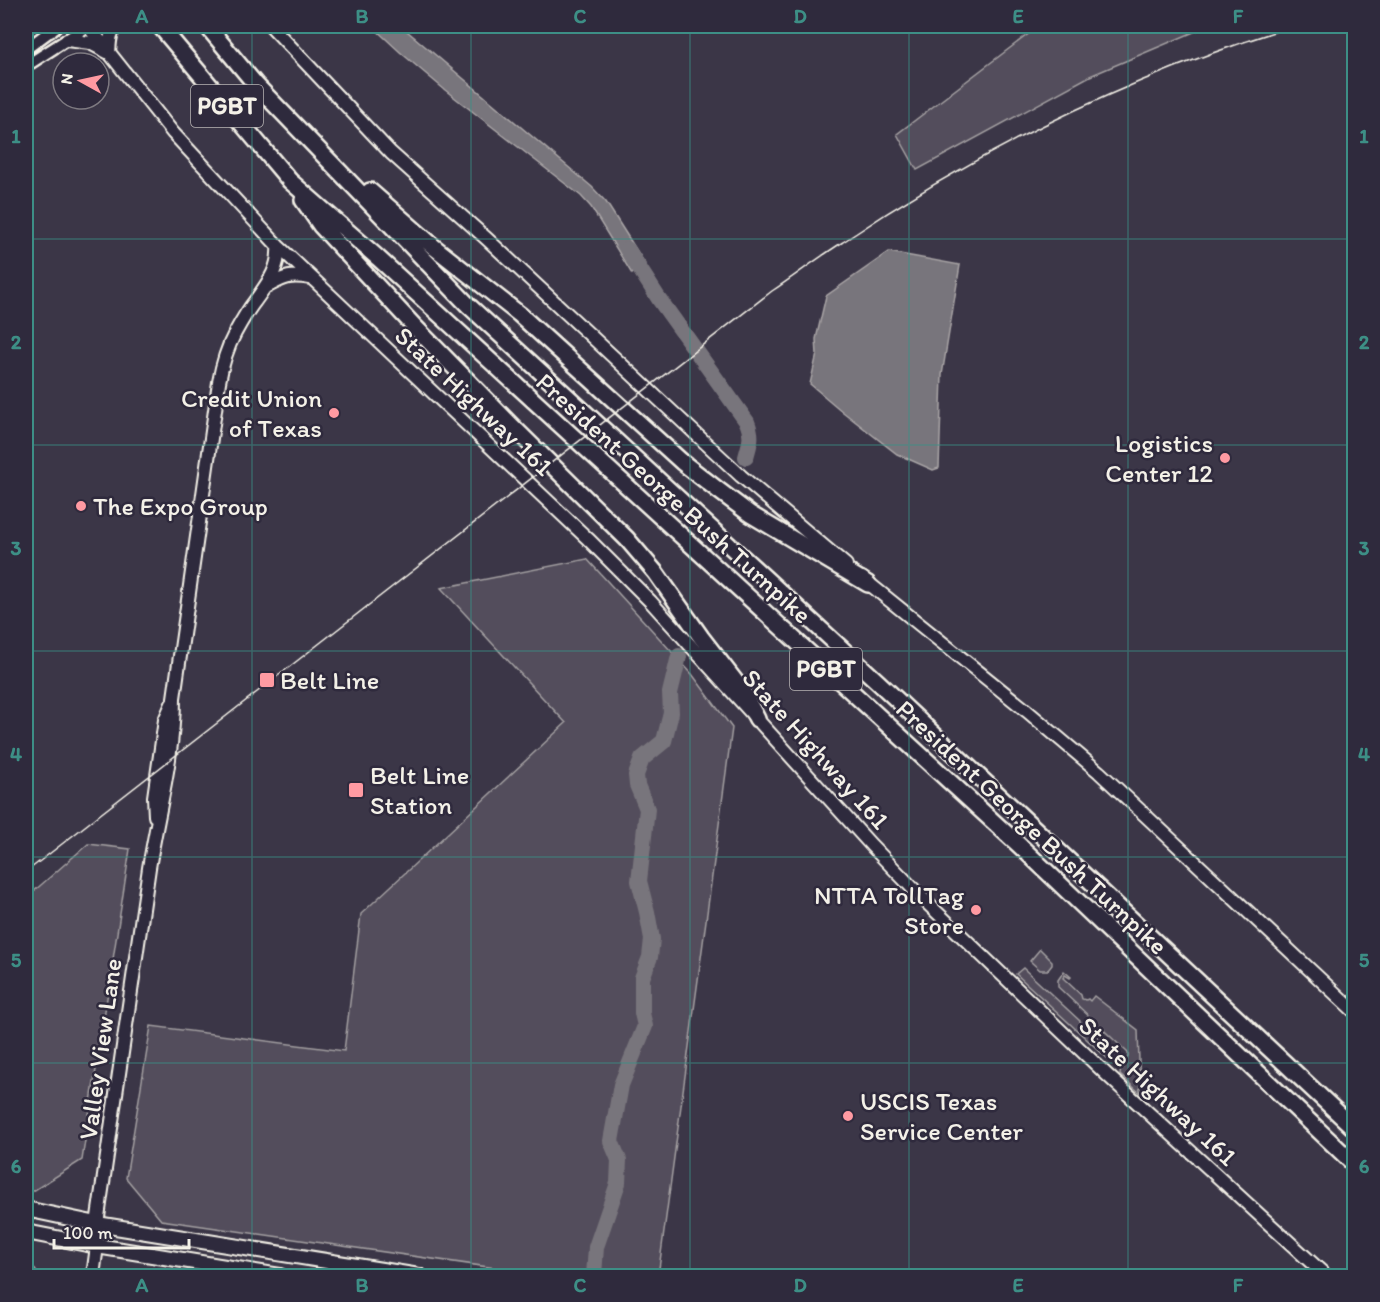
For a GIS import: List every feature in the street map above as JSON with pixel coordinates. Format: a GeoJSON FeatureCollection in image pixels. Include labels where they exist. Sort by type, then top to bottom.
{"type":"FeatureCollection","features":[{"type":"Feature","properties":{"kind":"highway","name":"President George Bush Turnpike"},"geometry":{"type":"LineString","coordinates":[[207,26],[256,85],[469,306],[878,682],[1354,1128]]}},
{"type":"Feature","properties":{"kind":"highway","name":"President George Bush Turnpike"},"geometry":{"type":"LineString","coordinates":[[162,28],[290,181],[378,258],[1020,846],[1354,1164]]}},
{"type":"Feature","properties":{"kind":"highway"},"geometry":{"type":"LineString","coordinates":[[310,142],[334,158],[401,219],[519,314],[682,462],[750,514],[868,584]]}},
{"type":"Feature","properties":{"kind":"highway"},"geometry":{"type":"LineString","coordinates":[[290,181],[321,226],[416,328],[627,539],[656,573],[742,690],[758,719]]}},
{"type":"Feature","properties":{"kind":"main road"},"geometry":{"type":"LineString","coordinates":[[88,26],[107,51]]}},
{"type":"Feature","properties":{"kind":"main road"},"geometry":{"type":"LineString","coordinates":[[109,51],[111,34],[117,26]]}},
{"type":"Feature","properties":{"kind":"main road"},"geometry":{"type":"LineString","coordinates":[[271,26],[391,153],[488,239],[741,476],[868,584],[1028,711],[1091,766],[1354,1011]]}},
{"type":"Feature","properties":{"kind":"main road"},"geometry":{"type":"LineString","coordinates":[[67,40],[90,43],[105,51]]}},
{"type":"Feature","properties":{"kind":"main road"},"geometry":{"type":"LineString","coordinates":[[111,56],[173,133],[278,246]]}},
{"type":"Feature","properties":{"kind":"main road","name":"State Highway 161"},"geometry":{"type":"LineString","coordinates":[[278,246],[633,583],[871,845],[925,901],[1105,1073],[1326,1276]]}},
{"type":"Feature","properties":{"kind":"main road","name":"Valley View Lane"},"geometry":{"type":"LineString","coordinates":[[93,1276],[97,1224],[155,829],[163,799],[174,721],[174,698],[222,368],[234,334],[276,268],[278,246]]}},
{"type":"Feature","properties":{"kind":"main road"},"geometry":{"type":"LineString","coordinates":[[266,287],[288,277],[310,278]]}},
{"type":"Feature","properties":{"kind":"main road"},"geometry":{"type":"LineString","coordinates":[[26,1209],[97,1224],[419,1276]]}},
{"type":"Feature","properties":{"kind":"main road"},"geometry":{"type":"LineString","coordinates":[[26,1232],[280,1276]]}},
{"type":"Feature","properties":{"kind":"street"},"geometry":{"type":"LineString","coordinates":[[26,66],[88,26]]}},
{"type":"Feature","properties":{"kind":"street"},"geometry":{"type":"LineString","coordinates":[[26,49],[53,27]]}},
{"type":"Feature","properties":{"kind":"shaded area"},"geometry":{"type":"Polygon","coordinates":[[[372,26],[401,26],[592,187],[606,202],[644,262],[632,274],[591,207],[581,196],[445,90],[372,26]]]}},
{"type":"Feature","properties":{"kind":"shaded area"},"geometry":{"type":"Polygon","coordinates":[[[1039,26],[1212,26],[1090,76],[917,170],[897,134],[1039,26]]]}},
{"type":"Feature","properties":{"kind":"shaded area"},"geometry":{"type":"Polygon","coordinates":[[[889,252],[960,265],[942,375],[939,468],[933,470],[897,454],[810,384],[817,354],[816,339],[826,296],[889,252]]]}},
{"type":"Feature","properties":{"kind":"shaded area"},"geometry":{"type":"Polygon","coordinates":[[[587,559],[692,674],[732,728],[658,1276],[551,1276],[161,1220],[126,1178],[151,1026],[344,1051],[361,914],[566,723],[441,588],[587,559]]]}},
{"type":"Feature","properties":{"kind":"shaded area"},"geometry":{"type":"Polygon","coordinates":[[[88,844],[130,849],[82,1160],[30,1193],[26,1192],[26,898],[88,844]]]}},
{"type":"Feature","properties":{"kind":"shaded area"},"geometry":{"type":"Polygon","coordinates":[[[1040,949],[1052,961],[1048,970],[1040,970],[1030,961],[1040,949]]]}},
{"type":"Feature","properties":{"kind":"shaded area"},"geometry":{"type":"Polygon","coordinates":[[[1023,968],[1109,1048],[1110,1058],[1107,1058],[1016,974],[1023,968]]]}},
{"type":"Feature","properties":{"kind":"shaded area"},"geometry":{"type":"Polygon","coordinates":[[[1064,971],[1071,977],[1065,975],[1063,978],[1081,995],[1082,999],[1090,1001],[1094,996],[1138,1030],[1140,1093],[1120,1075],[1121,1066],[1128,1057],[1128,1053],[1058,987],[1058,980],[1064,971]]]}},
{"type":"Feature","properties":{"kind":"shaded area"},"geometry":{"type":"Polygon","coordinates":[[[26,1255],[39,1276],[26,1276],[26,1255]]]}},
{"type":"Feature","properties":{"kind":"waterway"},"geometry":{"type":"LineString","coordinates":[[627,249],[659,299],[747,422],[750,443],[746,457]]}},
{"type":"Feature","properties":{"kind":"waterway"},"geometry":{"type":"LineString","coordinates":[[594,1276],[596,1247],[618,1183],[619,1160],[611,1141],[621,1085],[645,1026],[642,1013],[642,978],[650,957],[652,939],[639,881],[647,809],[637,785],[636,775],[642,759],[664,741],[671,713],[670,693],[679,656]]}},
{"type":"Feature","properties":{"kind":"tram line"},"geometry":{"type":"LineString","coordinates":[[26,872],[772,291],[834,248],[949,176],[1060,118],[1175,67],[1293,26]]}},
{"type":"Feature","properties":{"kind":"place","name":"Credit Union of Texas"},"geometry":{"type":"Point","coordinates":[334,413]}},
{"type":"Feature","properties":{"kind":"place","name":"Logistics Center 12"},"geometry":{"type":"Point","coordinates":[1225,458]}},
{"type":"Feature","properties":{"kind":"place","name":"The Expo Group"},"geometry":{"type":"Point","coordinates":[81,506]}},
{"type":"Feature","properties":{"kind":"place","name":"Belt Line"},"geometry":{"type":"Point","coordinates":[267,680]}},
{"type":"Feature","properties":{"kind":"place","name":"Belt Line Station"},"geometry":{"type":"Point","coordinates":[356,790]}},
{"type":"Feature","properties":{"kind":"place","name":"NTTA TollTag Store"},"geometry":{"type":"Point","coordinates":[976,910]}},
{"type":"Feature","properties":{"kind":"place","name":"USCIS Texas Service Center"},"geometry":{"type":"Point","coordinates":[848,1116]}}]}
